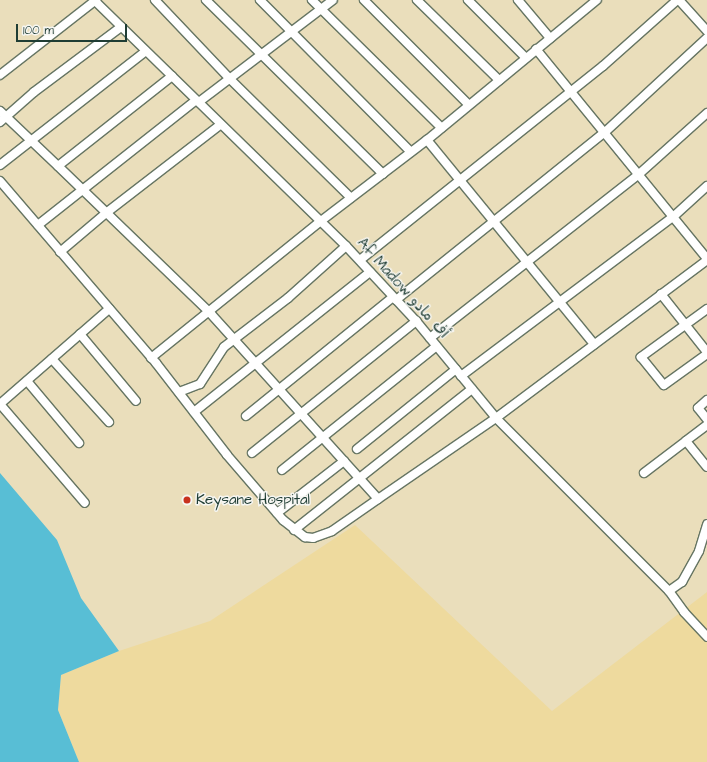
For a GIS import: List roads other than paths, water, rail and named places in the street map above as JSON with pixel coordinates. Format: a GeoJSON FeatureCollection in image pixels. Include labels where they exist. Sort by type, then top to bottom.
{"type":"FeatureCollection","features":[{"type":"Feature","properties":{"kind":"street"},"geometry":{"type":"LineString","coordinates":[[0,75],[95,0]]}},
{"type":"Feature","properties":{"kind":"street","name":"Af Madow أف مادو"},"geometry":{"type":"LineString","coordinates":[[95,0],[360,260],[416,321],[496,418],[669,591],[684,612],[707,637]]}},
{"type":"Feature","properties":{"kind":"street"},"geometry":{"type":"LineString","coordinates":[[156,0],[230,78],[352,198]]}},
{"type":"Feature","properties":{"kind":"street"},"geometry":{"type":"LineString","coordinates":[[206,0],[383,174]]}},
{"type":"Feature","properties":{"kind":"street"},"geometry":{"type":"LineString","coordinates":[[260,0],[411,152]]}},
{"type":"Feature","properties":{"kind":"street"},"geometry":{"type":"LineString","coordinates":[[312,0],[442,128]]}},
{"type":"Feature","properties":{"kind":"street"},"geometry":{"type":"LineString","coordinates":[[38,225],[81,189],[333,0]]}},
{"type":"Feature","properties":{"kind":"street"},"geometry":{"type":"LineString","coordinates":[[364,0],[469,105]]}},
{"type":"Feature","properties":{"kind":"street"},"geometry":{"type":"LineString","coordinates":[[417,0],[499,80]]}},
{"type":"Feature","properties":{"kind":"street"},"geometry":{"type":"LineString","coordinates":[[468,0],[526,58]]}},
{"type":"Feature","properties":{"kind":"street"},"geometry":{"type":"LineString","coordinates":[[518,0],[550,38]]}},
{"type":"Feature","properties":{"kind":"street"},"geometry":{"type":"LineString","coordinates":[[151,358],[321,221],[442,128],[597,0]]}},
{"type":"Feature","properties":{"kind":"street"},"geometry":{"type":"LineString","coordinates":[[360,260],[603,66],[678,0],[707,30]]}},
{"type":"Feature","properties":{"kind":"street"},"geometry":{"type":"LineString","coordinates":[[122,27],[2,116],[31,140],[209,312],[302,412],[378,499]]}},
{"type":"Feature","properties":{"kind":"street"},"geometry":{"type":"LineString","coordinates":[[246,416],[279,388],[494,222],[604,134],[707,38]]}},
{"type":"Feature","properties":{"kind":"street"},"geometry":{"type":"LineString","coordinates":[[0,181],[151,358],[277,513],[294,530],[305,537],[324,535],[496,418],[707,260],[536,49]]}},
{"type":"Feature","properties":{"kind":"street"},"geometry":{"type":"LineString","coordinates":[[0,165],[146,50]]}},
{"type":"Feature","properties":{"kind":"street"},"geometry":{"type":"LineString","coordinates":[[58,166],[172,76]]}},
{"type":"Feature","properties":{"kind":"street"},"geometry":{"type":"LineString","coordinates":[[430,338],[528,263],[638,175],[707,113]]}},
{"type":"Feature","properties":{"kind":"street"},"geometry":{"type":"LineString","coordinates":[[60,252],[106,213],[221,124]]}},
{"type":"Feature","properties":{"kind":"street"},"geometry":{"type":"LineString","coordinates":[[427,140],[594,344]]}},
{"type":"Feature","properties":{"kind":"street"},"geometry":{"type":"LineString","coordinates":[[462,376],[559,301],[673,217],[707,186]]}},
{"type":"Feature","properties":{"kind":"street"},"geometry":{"type":"LineString","coordinates":[[179,392],[200,384],[224,347],[288,298],[346,246]]}},
{"type":"Feature","properties":{"kind":"street"},"geometry":{"type":"LineString","coordinates":[[194,412],[370,272]]}},
{"type":"Feature","properties":{"kind":"street"},"geometry":{"type":"LineString","coordinates":[[661,294],[685,325],[707,353],[664,385],[641,357],[685,325],[707,309]]}},
{"type":"Feature","properties":{"kind":"street"},"geometry":{"type":"LineString","coordinates":[[85,503],[0,404],[109,309]]}},
{"type":"Feature","properties":{"kind":"street"},"geometry":{"type":"LineString","coordinates":[[252,453],[416,321]]}},
{"type":"Feature","properties":{"kind":"street"},"geometry":{"type":"LineString","coordinates":[[80,334],[136,401]]}},
{"type":"Feature","properties":{"kind":"street"},"geometry":{"type":"LineString","coordinates":[[282,470],[437,346]]}},
{"type":"Feature","properties":{"kind":"street"},"geometry":{"type":"LineString","coordinates":[[52,359],[109,422]]}},
{"type":"Feature","properties":{"kind":"street"},"geometry":{"type":"LineString","coordinates":[[357,449],[456,369]]}},
{"type":"Feature","properties":{"kind":"street"},"geometry":{"type":"LineString","coordinates":[[27,381],[79,443]]}},
{"type":"Feature","properties":{"kind":"street"},"geometry":{"type":"LineString","coordinates":[[294,530],[472,389]]}},
{"type":"Feature","properties":{"kind":"street"},"geometry":{"type":"LineString","coordinates":[[707,400],[698,408],[707,419]]}},
{"type":"Feature","properties":{"kind":"street"},"geometry":{"type":"LineString","coordinates":[[644,473],[707,425]]}},
{"type":"Feature","properties":{"kind":"street"},"geometry":{"type":"LineString","coordinates":[[686,441],[707,467]]}},
{"type":"Feature","properties":{"kind":"street"},"geometry":{"type":"LineString","coordinates":[[277,513],[344,460]]}},
{"type":"Feature","properties":{"kind":"street"},"geometry":{"type":"LineString","coordinates":[[669,591],[682,582],[699,551],[707,524]]}},
{"type":"Feature","properties":{"kind":"water"},"geometry":{"type":"Polygon","coordinates":[[[0,473],[57,540],[81,598],[119,651],[61,675],[58,710],[79,762],[0,762],[0,473]]]}},
{"type":"Feature","properties":{"kind":"place","name":"Keysane Hospital"},"geometry":{"type":"Point","coordinates":[187,500]}}]}
